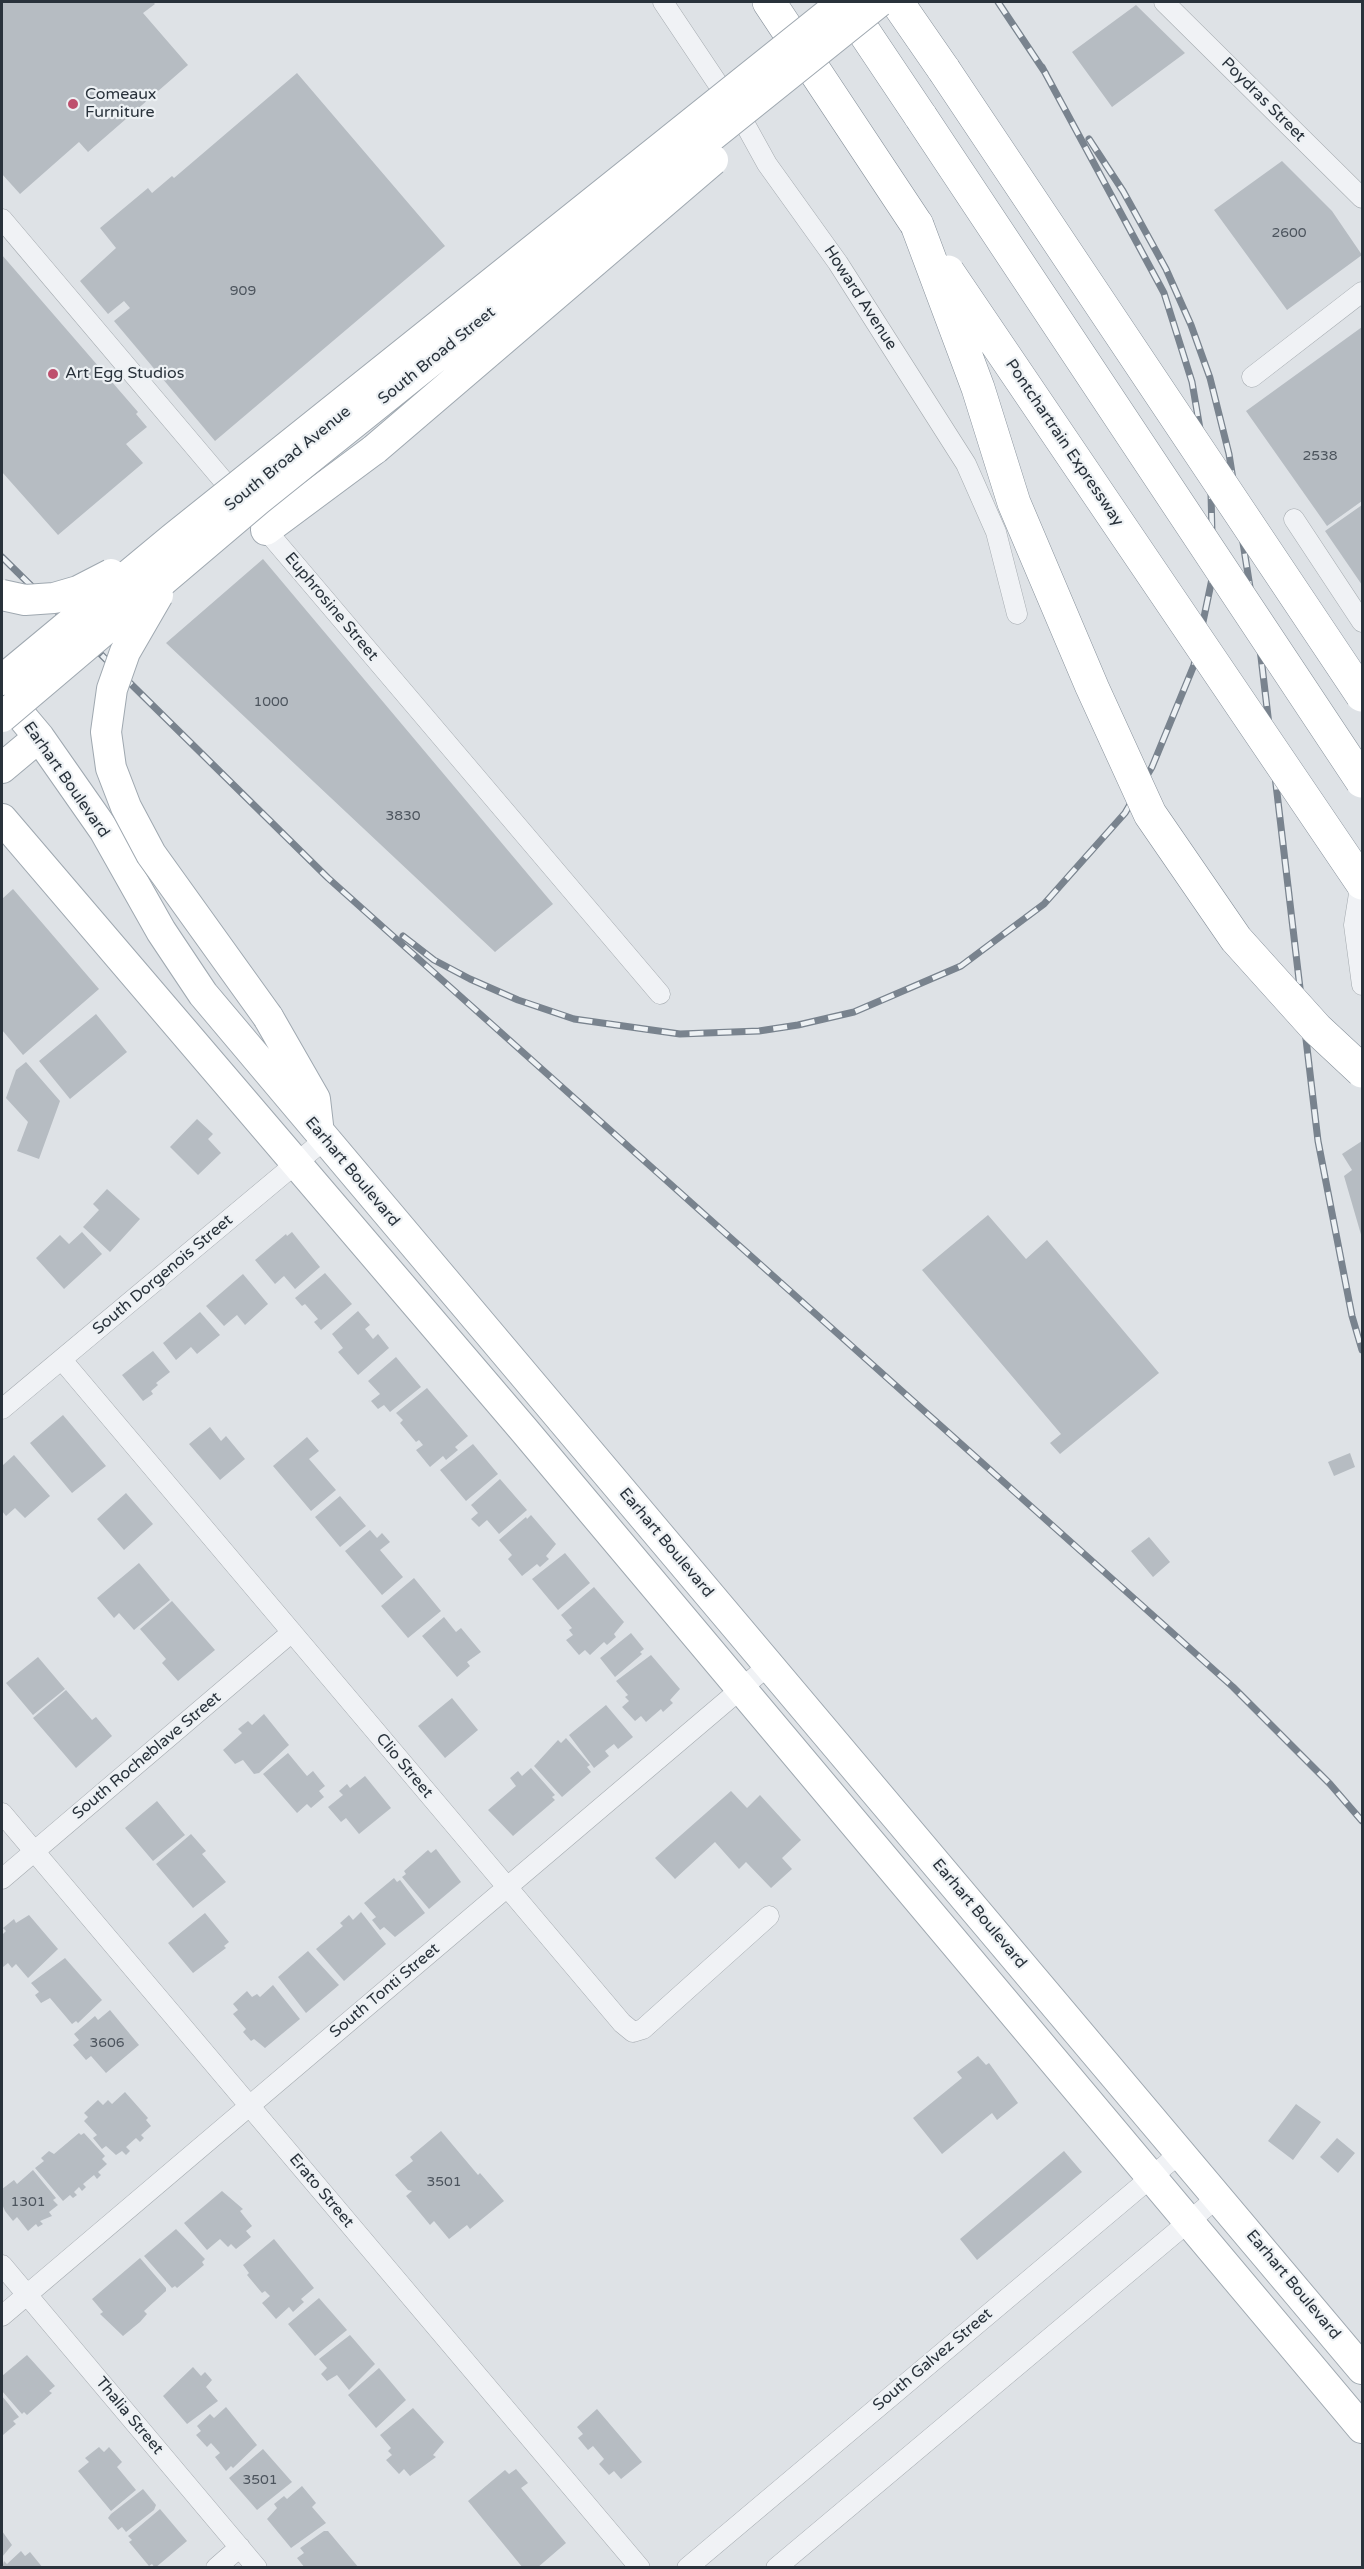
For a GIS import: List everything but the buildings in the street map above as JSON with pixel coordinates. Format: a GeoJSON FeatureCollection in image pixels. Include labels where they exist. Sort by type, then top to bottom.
{"type":"FeatureCollection","features":[{"type":"Feature","properties":{"kind":"highway","name":"Pontchartrain Expressway"},"geometry":{"type":"LineString","coordinates":[[769,2],[1362,883]]}},
{"type":"Feature","properties":{"kind":"highway"},"geometry":{"type":"LineString","coordinates":[[897,2],[1362,695]]}},
{"type":"Feature","properties":{"kind":"highway"},"geometry":{"type":"LineString","coordinates":[[843,11],[921,117],[1362,781]]}},
{"type":"Feature","properties":{"kind":"highway"},"geometry":{"type":"LineString","coordinates":[[917,225],[978,388],[1014,502],[1092,687],[1150,814],[1236,939],[1317,1029],[1362,1071]]}},
{"type":"Feature","properties":{"kind":"main road","name":"South Broad Street"},"geometry":{"type":"LineString","coordinates":[[2,680],[173,537],[843,11],[879,2]]}},
{"type":"Feature","properties":{"kind":"main road","name":"South Broad Street"},"geometry":{"type":"LineString","coordinates":[[2,717],[843,11]]}},
{"type":"Feature","properties":{"kind":"main road"},"geometry":{"type":"LineString","coordinates":[[266,530],[375,449],[726,148],[797,82],[843,11]]}},
{"type":"Feature","properties":{"kind":"main road"},"geometry":{"type":"LineString","coordinates":[[2,595],[25,600],[54,598],[78,591],[173,537]]}},
{"type":"Feature","properties":{"kind":"main road"},"geometry":{"type":"LineString","coordinates":[[170,576],[126,652],[112,689],[106,732],[111,768],[126,807],[151,854],[268,1017],[315,1099],[321,1136]]}},
{"type":"Feature","properties":{"kind":"main road","name":"Earhart Boulevard"},"geometry":{"type":"LineString","coordinates":[[2,693],[39,737],[104,830],[161,931],[203,993],[321,1136],[1362,2369]]}},
{"type":"Feature","properties":{"kind":"main road"},"geometry":{"type":"LineString","coordinates":[[2,768],[39,737]]}},
{"type":"Feature","properties":{"kind":"main road"},"geometry":{"type":"LineString","coordinates":[[2,819],[524,1430],[1362,2428]]}},
{"type":"Feature","properties":{"kind":"main road"},"geometry":{"type":"LineString","coordinates":[[524,1430],[552,1408]]}},
{"type":"Feature","properties":{"kind":"main road"},"geometry":{"type":"LineString","coordinates":[[955,1941],[983,1919]]}},
{"type":"Feature","properties":{"kind":"street","name":"Howard Avenue"},"geometry":{"type":"LineString","coordinates":[[663,2],[731,104],[767,164],[838,263],[966,464],[996,532],[1017,614]]}},
{"type":"Feature","properties":{"kind":"street","name":"Poydras Street"},"geometry":{"type":"LineString","coordinates":[[1164,2],[1362,198]]}},
{"type":"Feature","properties":{"kind":"street","name":"South Broad Avenue"},"geometry":{"type":"LineString","coordinates":[[128,591],[238,498],[731,104]]}},
{"type":"Feature","properties":{"kind":"street","name":"Euphrosine Street"},"geometry":{"type":"LineString","coordinates":[[2,219],[660,994]]}},
{"type":"Feature","properties":{"kind":"street"},"geometry":{"type":"LineString","coordinates":[[1252,377],[1362,292]]}},
{"type":"Feature","properties":{"kind":"street"},"geometry":{"type":"LineString","coordinates":[[1294,519],[1362,622]]}},
{"type":"Feature","properties":{"kind":"street"},"geometry":{"type":"LineString","coordinates":[[1362,875],[1354,925],[1362,984]]}},
{"type":"Feature","properties":{"kind":"street","name":"South Dorgenois Street"},"geometry":{"type":"LineString","coordinates":[[2,1409],[295,1163],[321,1136]]}},
{"type":"Feature","properties":{"kind":"street","name":"Clio Street"},"geometry":{"type":"LineString","coordinates":[[62,1360],[507,1888],[622,2023],[633,2032],[643,2029],[769,1916]]}},
{"type":"Feature","properties":{"kind":"street","name":"South Rocheblave Street"},"geometry":{"type":"LineString","coordinates":[[2,1879],[292,1632]]}},
{"type":"Feature","properties":{"kind":"street","name":"South Tonti Street"},"geometry":{"type":"LineString","coordinates":[[2,2316],[769,1665]]}},
{"type":"Feature","properties":{"kind":"street","name":"Erato Street"},"geometry":{"type":"LineString","coordinates":[[2,1813],[640,2568]]}},
{"type":"Feature","properties":{"kind":"street","name":"South Galvez Street"},"geometry":{"type":"LineString","coordinates":[[687,2568],[1180,2153]]}},
{"type":"Feature","properties":{"kind":"street"},"geometry":{"type":"LineString","coordinates":[[776,2568],[1218,2197]]}},
{"type":"Feature","properties":{"kind":"street","name":"Thalia Street"},"geometry":{"type":"LineString","coordinates":[[2,2265],[257,2568]]}},
{"type":"Feature","properties":{"kind":"street"},"geometry":{"type":"LineString","coordinates":[[216,2568],[240,2547]]}},
{"type":"Feature","properties":{"kind":"railway"},"geometry":{"type":"LineString","coordinates":[[998,2],[1046,74]]}},
{"type":"Feature","properties":{"kind":"railway"},"geometry":{"type":"LineString","coordinates":[[403,936],[434,960],[470,979],[518,1000],[574,1019],[680,1034],[759,1031],[798,1025],[854,1012],[961,966],[1044,904],[1125,813],[1152,767],[1194,665],[1213,574],[1211,493],[1192,382],[1164,293],[1042,67]]}},
{"type":"Feature","properties":{"kind":"railway"},"geometry":{"type":"LineString","coordinates":[[1089,139],[1123,191],[1166,269],[1191,325],[1210,378],[1229,454],[1261,657],[1318,1141],[1352,1316],[1362,1350]]}},
{"type":"Feature","properties":{"kind":"railway"},"geometry":{"type":"LineString","coordinates":[[2,557],[328,878],[1233,1687],[1330,1784],[1362,1821]]}},
{"type":"Feature","properties":{"kind":"place","name":"Comeaux Furniture"},"geometry":{"type":"Point","coordinates":[73,104]}},
{"type":"Feature","properties":{"kind":"place","name":"Art Egg Studios"},"geometry":{"type":"Point","coordinates":[53,374]}}]}
